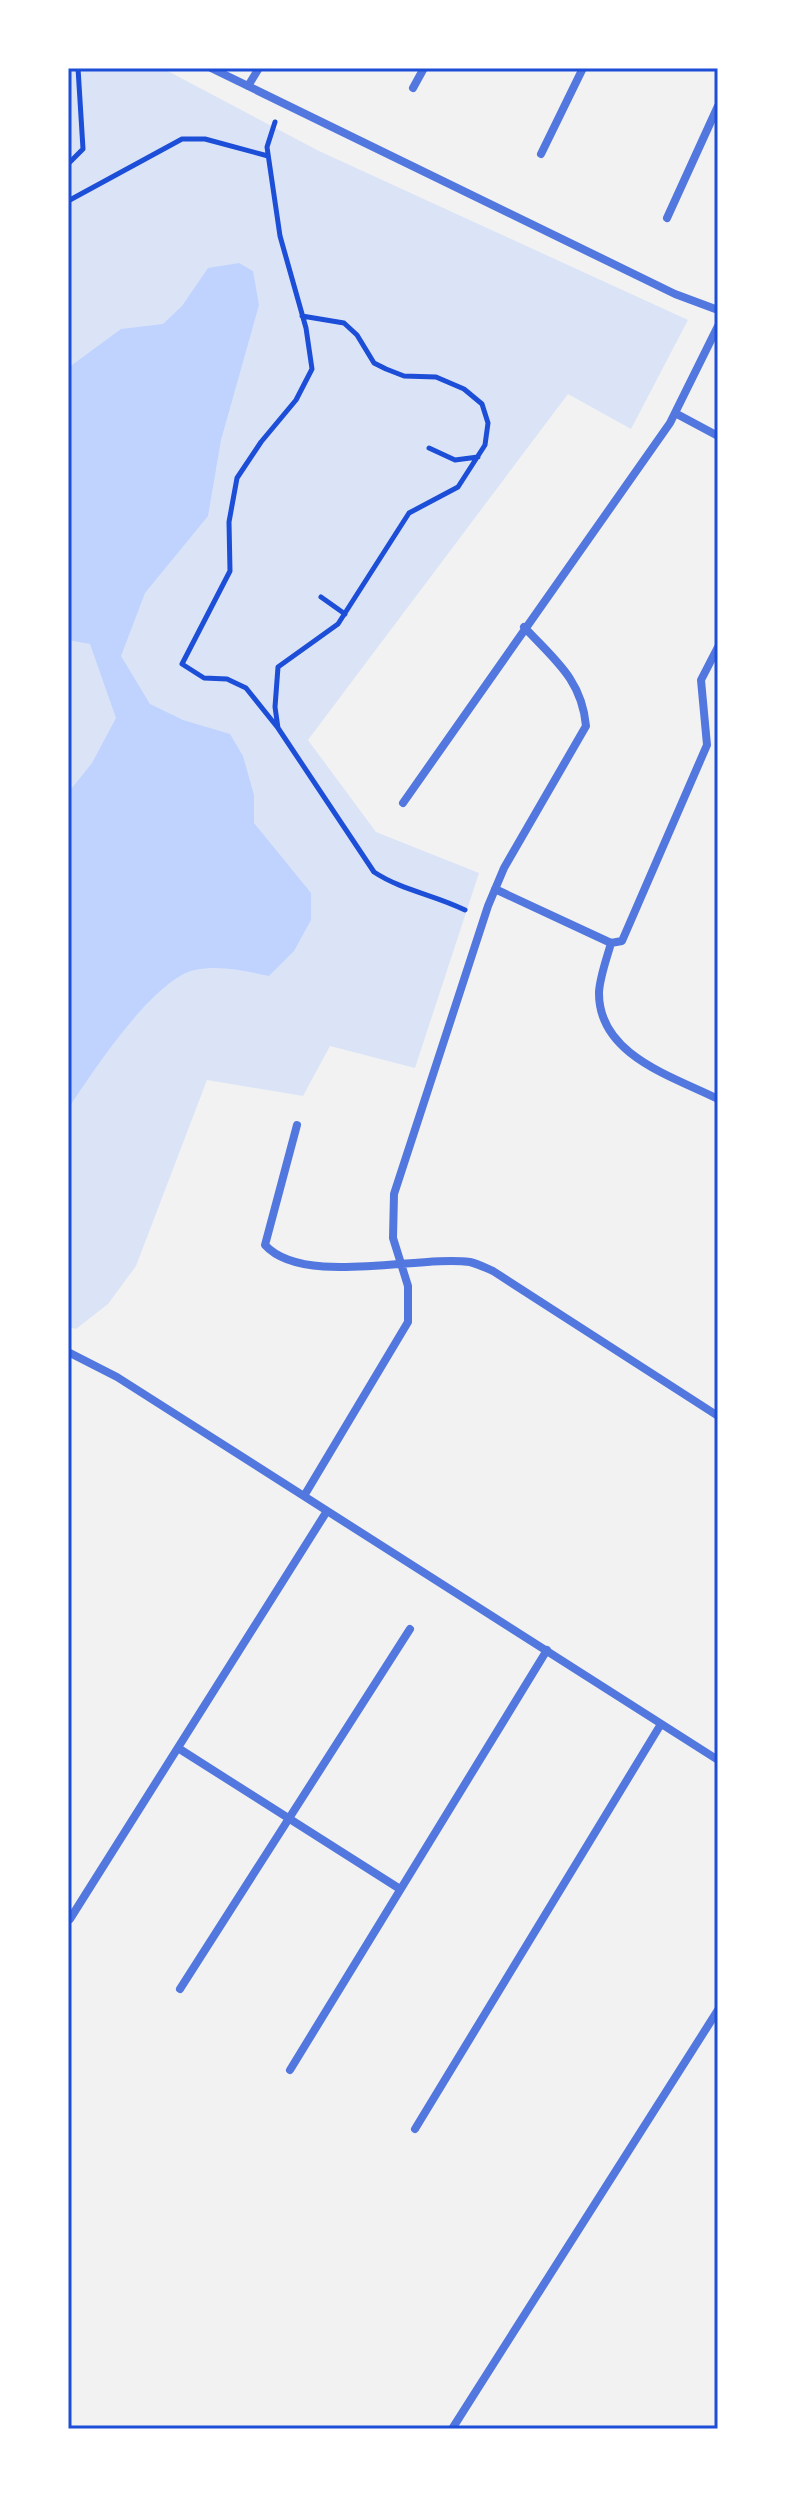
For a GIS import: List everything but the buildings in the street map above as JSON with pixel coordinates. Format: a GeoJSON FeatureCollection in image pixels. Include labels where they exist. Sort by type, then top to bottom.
{"type":"FeatureCollection","features":[{"type":"Feature","properties":{"kind":"street"},"geometry":{"type":"LineString","coordinates":[[211,68],[675,294],[718,310]]}},
{"type":"Feature","properties":{"kind":"street"},"geometry":{"type":"LineString","coordinates":[[248,86],[259,68]]}},
{"type":"Feature","properties":{"kind":"street"},"geometry":{"type":"LineString","coordinates":[[413,88],[424,68]]}},
{"type":"Feature","properties":{"kind":"street"},"geometry":{"type":"LineString","coordinates":[[541,154],[583,68]]}},
{"type":"Feature","properties":{"kind":"street"},"geometry":{"type":"LineString","coordinates":[[667,218],[718,106]]}},
{"type":"Feature","properties":{"kind":"street"},"geometry":{"type":"LineString","coordinates":[[403,803],[675,413],[718,326]]}},
{"type":"Feature","properties":{"kind":"street"},"geometry":{"type":"LineString","coordinates":[[675,413],[718,436]]}},
{"type":"Feature","properties":{"kind":"street"},"geometry":{"type":"LineString","coordinates":[[304,1496],[408,1322],[408,1286],[393,1238],[394,1194],[495,889],[586,726],[584,699],[563,669],[524,627]]}},
{"type":"Feature","properties":{"kind":"street"},"geometry":{"type":"LineString","coordinates":[[495,889],[611,943],[622,941],[707,745],[701,680],[718,647]]}},
{"type":"Feature","properties":{"kind":"street"},"geometry":{"type":"LineString","coordinates":[[611,943],[599,989],[600,1008],[621,1046],[636,1058],[718,1099]]}},
{"type":"Feature","properties":{"kind":"street"},"geometry":{"type":"LineString","coordinates":[[297,1125],[265,1245],[276,1257],[349,1269],[472,1262],[493,1271],[718,1416]]}},
{"type":"Feature","properties":{"kind":"street"},"geometry":{"type":"LineString","coordinates":[[68,1352],[117,1377],[718,1760]]}},
{"type":"Feature","properties":{"kind":"street"},"geometry":{"type":"LineString","coordinates":[[70,1919],[327,1511]]}},
{"type":"Feature","properties":{"kind":"street"},"geometry":{"type":"LineString","coordinates":[[180,1989],[410,1629]]}},
{"type":"Feature","properties":{"kind":"street"},"geometry":{"type":"LineString","coordinates":[[290,2070],[547,1650]]}},
{"type":"Feature","properties":{"kind":"street"},"geometry":{"type":"LineString","coordinates":[[415,2129],[661,1724]]}},
{"type":"Feature","properties":{"kind":"street"},"geometry":{"type":"LineString","coordinates":[[178,1748],[400,1889]]}},
{"type":"Feature","properties":{"kind":"street"},"geometry":{"type":"LineString","coordinates":[[452,2429],[718,2010]]}},
{"type":"Feature","properties":{"kind":"path"},"geometry":{"type":"LineString","coordinates":[[68,164],[83,149],[78,68]]}},
{"type":"Feature","properties":{"kind":"path"},"geometry":{"type":"LineString","coordinates":[[282,103],[267,147],[268,156],[280,236],[302,316],[312,369],[296,400],[237,478],[229,522],[230,571],[182,664],[204,678],[227,679],[246,688],[278,728],[374,872],[389,882],[432,894],[484,919]]}},
{"type":"Feature","properties":{"kind":"path"},"geometry":{"type":"LineString","coordinates":[[68,201],[182,139],[205,139],[268,156]]}},
{"type":"Feature","properties":{"kind":"path"},"geometry":{"type":"LineString","coordinates":[[278,728],[275,694],[278,667],[338,624],[409,513],[458,487],[485,445],[488,423],[482,404],[464,389],[436,377],[404,376],[386,369],[374,363],[357,335],[344,323],[302,316]]}},
{"type":"Feature","properties":{"kind":"path"},"geometry":{"type":"LineString","coordinates":[[429,448],[455,460],[479,457]]}},
{"type":"Feature","properties":{"kind":"path"},"geometry":{"type":"LineString","coordinates":[[321,597],[345,614]]}},
{"type":"Feature","properties":{"kind":"shaded area"},"geometry":{"type":"Polygon","coordinates":[[[68,68],[162,68],[319,151],[688,320],[631,429],[568,394],[308,740],[376,832],[479,873],[415,1068],[330,1046],[303,1096],[207,1080],[136,1266],[108,1304],[76,1329],[68,1327],[68,68]]]}},
{"type":"Feature","properties":{"kind":"water"},"geometry":{"type":"Polygon","coordinates":[[[239,263],[253,271],[259,305],[221,440],[208,516],[145,593],[121,656],[150,704],[183,720],[230,734],[243,756],[254,795],[254,823],[311,893],[311,920],[294,951],[269,976],[232,969],[195,970],[161,990],[125,1029],[68,1109],[68,793],[92,763],[116,718],[90,644],[68,640],[68,368],[121,329],[163,324],[182,306],[208,268],[239,263]]]}}]}
